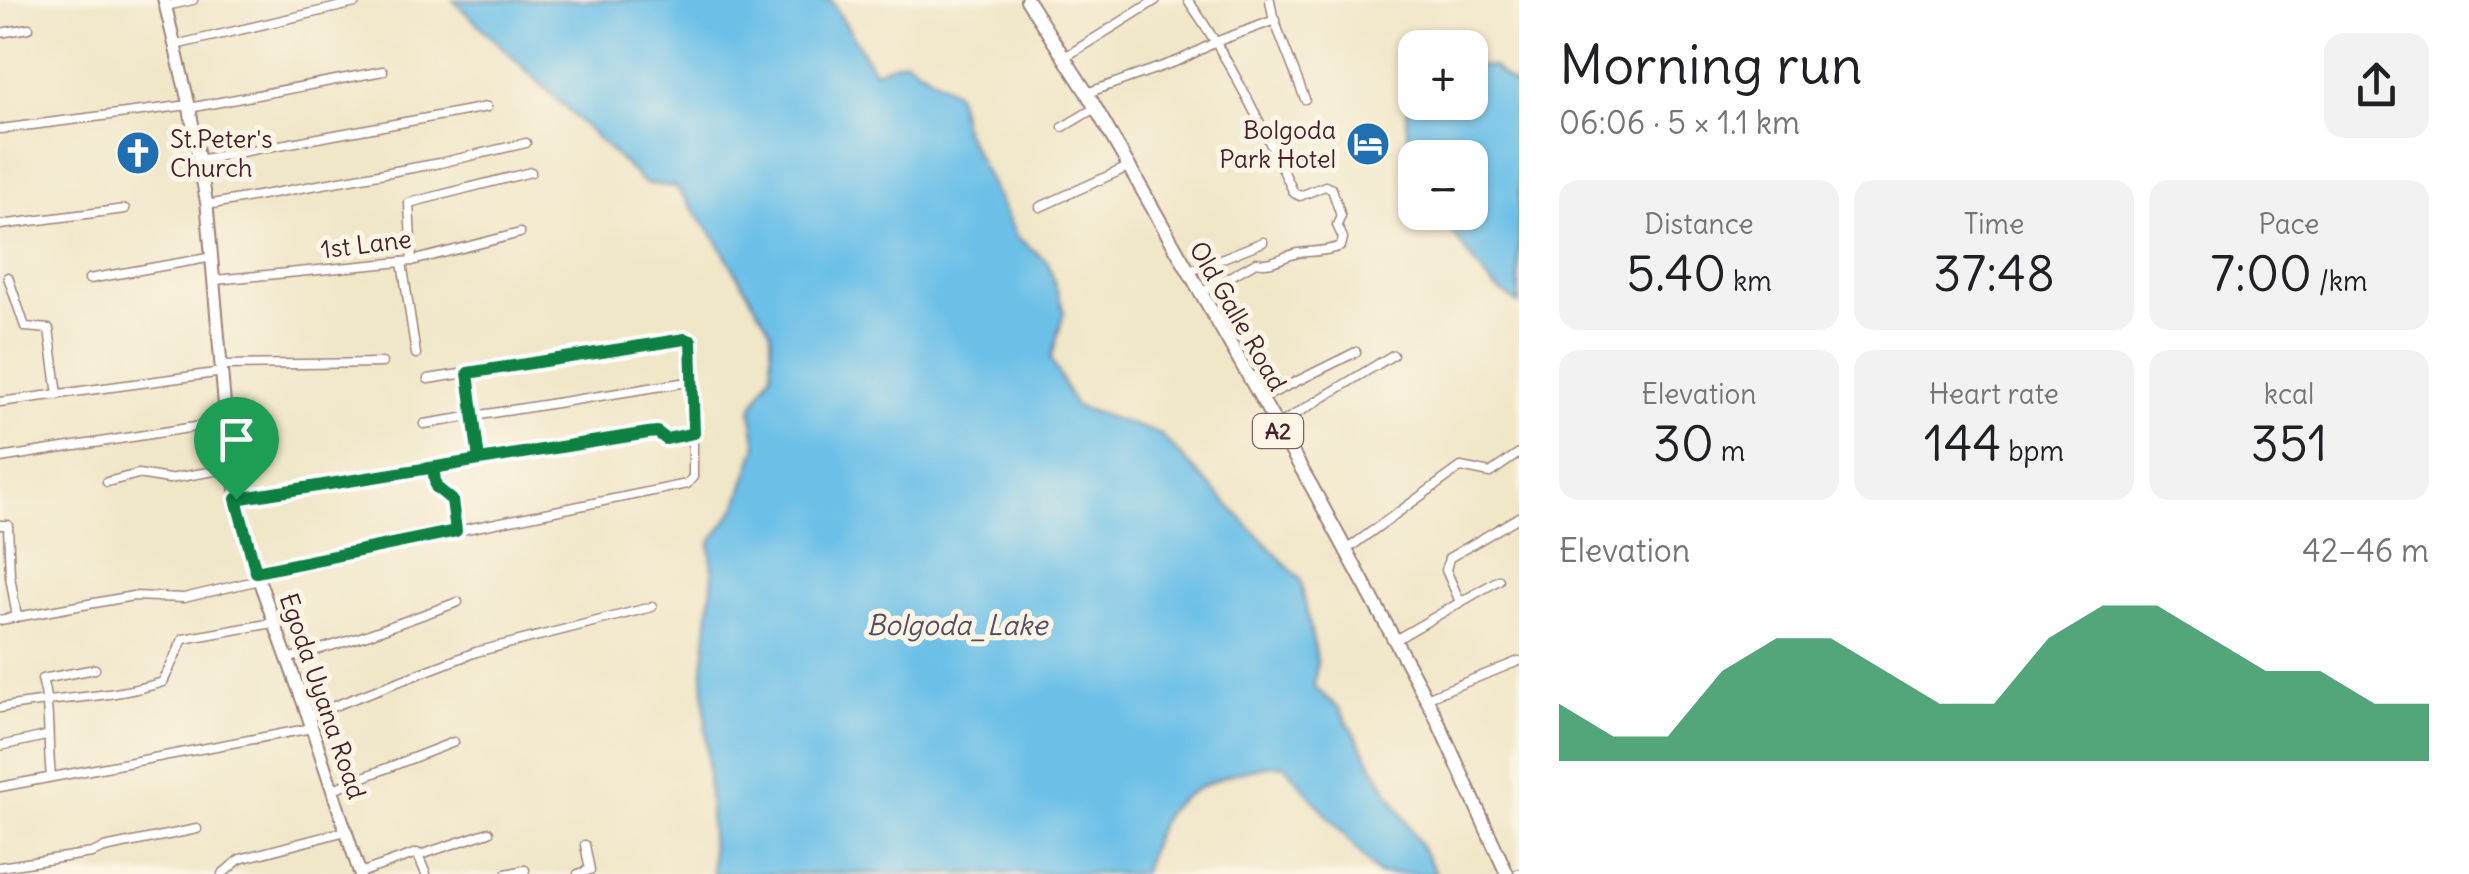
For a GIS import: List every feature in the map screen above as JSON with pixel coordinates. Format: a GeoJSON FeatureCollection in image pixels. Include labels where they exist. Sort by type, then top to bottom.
{"type":"FeatureCollection","features":[{"type":"Feature","properties":{"kind":"highway","name":"Old Galle Road"},"geometry":{"type":"LineString","coordinates":[[1027,0],[1087,94],[1346,550],[1426,698],[1507,874]]}},
{"type":"Feature","properties":{"kind":"main road","name":"Egoda Uyana Road"},"geometry":{"type":"LineString","coordinates":[[165,3],[207,205],[236,499],[257,576],[360,874]]}},
{"type":"Feature","properties":{"kind":"street"},"geometry":{"type":"LineString","coordinates":[[165,3],[193,0]]}},
{"type":"Feature","properties":{"kind":"street"},"geometry":{"type":"LineString","coordinates":[[1065,57],[1156,0]]}},
{"type":"Feature","properties":{"kind":"street"},"geometry":{"type":"LineString","coordinates":[[1188,0],[1218,40],[1294,193],[1300,196],[1325,186],[1332,189],[1341,216],[1337,226],[1343,243],[1323,252],[1294,254],[1270,264],[1256,262],[1201,293]]}},
{"type":"Feature","properties":{"kind":"street"},"geometry":{"type":"LineString","coordinates":[[1270,0],[1304,99]]}},
{"type":"Feature","properties":{"kind":"street"},"geometry":{"type":"LineString","coordinates":[[175,45],[355,4]]}},
{"type":"Feature","properties":{"kind":"street"},"geometry":{"type":"LineString","coordinates":[[1087,94],[1275,20]]}},
{"type":"Feature","properties":{"kind":"street"},"geometry":{"type":"LineString","coordinates":[[0,32],[29,28]]}},
{"type":"Feature","properties":{"kind":"street"},"geometry":{"type":"LineString","coordinates":[[0,129],[189,107],[382,71]]}},
{"type":"Feature","properties":{"kind":"street"},"geometry":{"type":"LineString","coordinates":[[198,160],[341,131],[487,108]]}},
{"type":"Feature","properties":{"kind":"street"},"geometry":{"type":"LineString","coordinates":[[1063,127],[1095,108]]}},
{"type":"Feature","properties":{"kind":"street"},"geometry":{"type":"LineString","coordinates":[[207,205],[440,163],[526,143]]}},
{"type":"Feature","properties":{"kind":"street"},"geometry":{"type":"LineString","coordinates":[[1040,207],[1128,166]]}},
{"type":"Feature","properties":{"kind":"street"},"geometry":{"type":"LineString","coordinates":[[412,261],[409,204],[531,172]]}},
{"type":"Feature","properties":{"kind":"street"},"geometry":{"type":"LineString","coordinates":[[0,225],[125,209]]}},
{"type":"Feature","properties":{"kind":"street","name":"1st Lane"},"geometry":{"type":"LineString","coordinates":[[215,280],[412,261],[520,233]]}},
{"type":"Feature","properties":{"kind":"street"},"geometry":{"type":"LineString","coordinates":[[1188,272],[1263,242]]}},
{"type":"Feature","properties":{"kind":"street"},"geometry":{"type":"LineString","coordinates":[[89,279],[212,257]]}},
{"type":"Feature","properties":{"kind":"street"},"geometry":{"type":"LineString","coordinates":[[402,262],[416,354]]}},
{"type":"Feature","properties":{"kind":"street"},"geometry":{"type":"LineString","coordinates":[[8,277],[25,327],[50,329],[58,395]]}},
{"type":"Feature","properties":{"kind":"street"},"geometry":{"type":"LineString","coordinates":[[0,620],[133,596],[184,598],[257,576],[686,484],[693,477],[691,341],[428,379]]}},
{"type":"Feature","properties":{"kind":"street"},"geometry":{"type":"LineString","coordinates":[[1260,399],[1356,352]]}},
{"type":"Feature","properties":{"kind":"street"},"geometry":{"type":"LineString","coordinates":[[1276,426],[1393,354]]}},
{"type":"Feature","properties":{"kind":"street"},"geometry":{"type":"LineString","coordinates":[[0,402],[222,368],[382,363]]}},
{"type":"Feature","properties":{"kind":"street"},"geometry":{"type":"LineString","coordinates":[[468,373],[479,460]]}},
{"type":"Feature","properties":{"kind":"street"},"geometry":{"type":"LineString","coordinates":[[424,424],[694,381]]}},
{"type":"Feature","properties":{"kind":"street"},"geometry":{"type":"LineString","coordinates":[[0,458],[226,422]]}},
{"type":"Feature","properties":{"kind":"street"},"geometry":{"type":"LineString","coordinates":[[236,499],[657,432],[666,439],[693,437]]}},
{"type":"Feature","properties":{"kind":"street"},"geometry":{"type":"LineString","coordinates":[[1346,550],[1460,467],[1490,473],[1519,454]]}},
{"type":"Feature","properties":{"kind":"street"},"geometry":{"type":"LineString","coordinates":[[107,482],[138,474],[170,479],[231,468]]}},
{"type":"Feature","properties":{"kind":"street"},"geometry":{"type":"LineString","coordinates":[[433,468],[436,487],[452,500],[456,531]]}},
{"type":"Feature","properties":{"kind":"street"},"geometry":{"type":"LineString","coordinates":[[1460,602],[1446,570],[1449,558],[1519,517]]}},
{"type":"Feature","properties":{"kind":"street"},"geometry":{"type":"LineString","coordinates":[[0,525],[8,525],[10,576],[18,617]]}},
{"type":"Feature","properties":{"kind":"street"},"geometry":{"type":"LineString","coordinates":[[1395,640],[1499,580]]}},
{"type":"Feature","properties":{"kind":"street"},"geometry":{"type":"LineString","coordinates":[[286,659],[458,602]]}},
{"type":"Feature","properties":{"kind":"street"},"geometry":{"type":"LineString","coordinates":[[0,787],[310,722],[476,652],[652,607]]}},
{"type":"Feature","properties":{"kind":"street"},"geometry":{"type":"LineString","coordinates":[[0,708],[48,699],[120,694],[163,682],[183,639],[273,623]]}},
{"type":"Feature","properties":{"kind":"street"},"geometry":{"type":"LineString","coordinates":[[1426,698],[1519,662]]}},
{"type":"Feature","properties":{"kind":"street"},"geometry":{"type":"LineString","coordinates":[[52,776],[46,736],[48,699],[42,679],[95,669]]}},
{"type":"Feature","properties":{"kind":"street"},"geometry":{"type":"LineString","coordinates":[[0,746],[46,736]]}},
{"type":"Feature","properties":{"kind":"street"},"geometry":{"type":"LineString","coordinates":[[333,789],[454,742]]}},
{"type":"Feature","properties":{"kind":"street"},"geometry":{"type":"LineString","coordinates":[[0,867],[92,853],[197,828]]}},
{"type":"Feature","properties":{"kind":"street"},"geometry":{"type":"LineString","coordinates":[[222,874],[240,860],[346,831]]}},
{"type":"Feature","properties":{"kind":"street"},"geometry":{"type":"LineString","coordinates":[[360,874],[490,832]]}},
{"type":"Feature","properties":{"kind":"street"},"geometry":{"type":"LineString","coordinates":[[578,874],[590,870],[585,846]]}},
{"type":"Feature","properties":{"kind":"street"},"geometry":{"type":"LineString","coordinates":[[420,855],[426,874]]}},
{"type":"Feature","properties":{"kind":"street"},"geometry":{"type":"LineString","coordinates":[[506,874],[524,870]]}},
{"type":"Feature","properties":{"kind":"water","name":"Bolgoda_Lake"},"geometry":{"type":"Polygon","coordinates":[[[453,0],[831,0],[874,71],[905,60],[956,93],[964,130],[1017,237],[1048,262],[1064,312],[1051,359],[1075,406],[1160,434],[1300,579],[1317,660],[1314,687],[1339,708],[1437,874],[1378,874],[1284,765],[1219,779],[1175,804],[1158,828],[1142,874],[713,874],[703,670],[713,575],[710,543],[736,508],[757,446],[751,410],[772,372],[771,331],[716,239],[676,187],[644,183],[453,0]]]}},
{"type":"Feature","properties":{"kind":"water"},"geometry":{"type":"Polygon","coordinates":[[[1488,67],[1513,84],[1519,83],[1519,304],[1493,286],[1450,230],[1488,230],[1488,140],[1408,140],[1407,120],[1488,120],[1488,67]]]}},
{"type":"Feature","properties":{"kind":"place","name":"Bolgoda Park Hotel"},"geometry":{"type":"Point","coordinates":[1368,144]}},
{"type":"Feature","properties":{"kind":"place","name":"St.Peter's Church"},"geometry":{"type":"Point","coordinates":[138,153]}},
{"type":"Feature","properties":{"kind":"route"},"geometry":{"type":"LineString","coordinates":[[236,499],[256,572],[456,531],[452,500],[436,487],[433,468],[479,460],[468,373],[691,341],[694,433],[666,439],[657,432],[648,433],[479,460],[236,499]]}}]}
